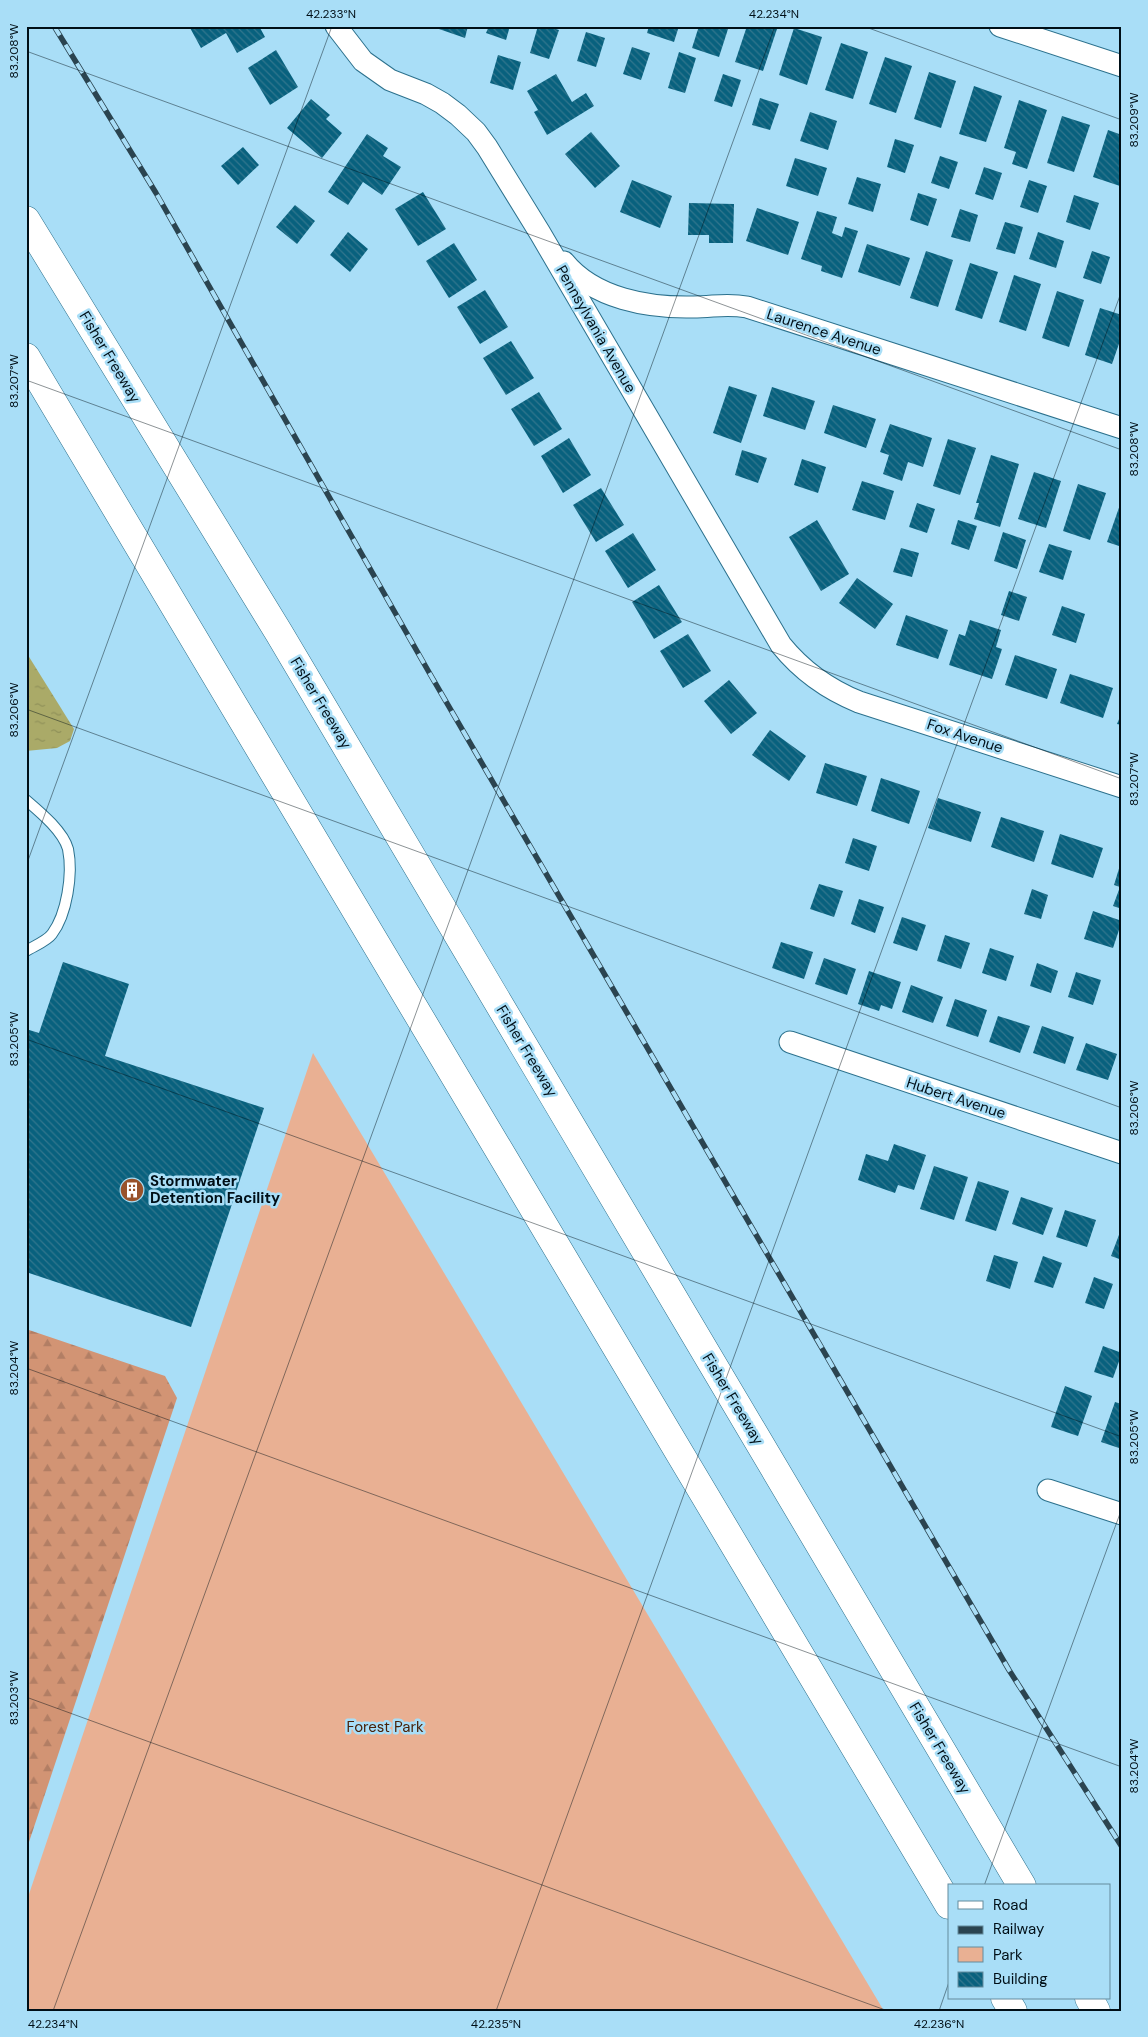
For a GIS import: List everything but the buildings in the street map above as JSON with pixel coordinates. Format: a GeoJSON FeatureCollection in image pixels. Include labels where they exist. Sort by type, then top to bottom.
{"type":"FeatureCollection","features":[{"type":"Feature","properties":{"kind":"highway","name":"Fisher Freeway"},"geometry":{"type":"LineString","coordinates":[[26,220],[284,642],[1021,1884]]}},
{"type":"Feature","properties":{"kind":"highway"},"geometry":{"type":"LineString","coordinates":[[26,357],[948,1903]]}},
{"type":"Feature","properties":{"kind":"highway"},"geometry":{"type":"LineString","coordinates":[[1006,2000],[1013,2011]]}},
{"type":"Feature","properties":{"kind":"street","name":"Pennsylvania Avenue"},"geometry":{"type":"LineString","coordinates":[[336,26],[363,61],[390,80],[426,94],[442,103],[458,114],[476,132],[540,234],[782,645],[794,660],[812,676]]}},
{"type":"Feature","properties":{"kind":"street"},"geometry":{"type":"LineString","coordinates":[[1000,26],[1122,66]]}},
{"type":"Feature","properties":{"kind":"street","name":"Laurence Avenue"},"geometry":{"type":"LineString","coordinates":[[540,234],[568,267],[589,283],[626,300],[655,305],[693,307],[729,304],[747,307],[1122,428]]}},
{"type":"Feature","properties":{"kind":"street","name":"Fox Avenue"},"geometry":{"type":"LineString","coordinates":[[812,676],[840,695],[858,702],[1122,787]]}},
{"type":"Feature","properties":{"kind":"street","name":"Hubert Avenue"},"geometry":{"type":"LineString","coordinates":[[790,1042],[1122,1153]]}},
{"type":"Feature","properties":{"kind":"street"},"geometry":{"type":"LineString","coordinates":[[1048,1490],[1122,1514]]}},
{"type":"Feature","properties":{"kind":"lane"},"geometry":{"type":"LineString","coordinates":[[26,800],[50,820],[68,849],[69,880],[64,913],[51,936],[26,951]]}},
{"type":"Feature","properties":{"kind":"green space","name":"Forest Park"},"geometry":{"type":"Polygon","coordinates":[[[313,1053],[884,2011],[26,2011],[26,1903],[313,1053]]]}},
{"type":"Feature","properties":{"kind":"green space"},"geometry":{"type":"Polygon","coordinates":[[[26,1329],[165,1376],[177,1398],[26,1851],[26,1329]]]}},
{"type":"Feature","properties":{"kind":"water"},"geometry":{"type":"Polygon","coordinates":[[[26,652],[74,729],[70,741],[57,748],[26,751],[26,652]]]}},
{"type":"Feature","properties":{"kind":"railway"},"geometry":{"type":"LineString","coordinates":[[54,26],[156,193],[430,674],[1009,1670],[1122,1847]]}},
{"type":"Feature","properties":{"kind":"place","name":"Stormwater Detention Facility"},"geometry":{"type":"Point","coordinates":[132,1190]}}]}
